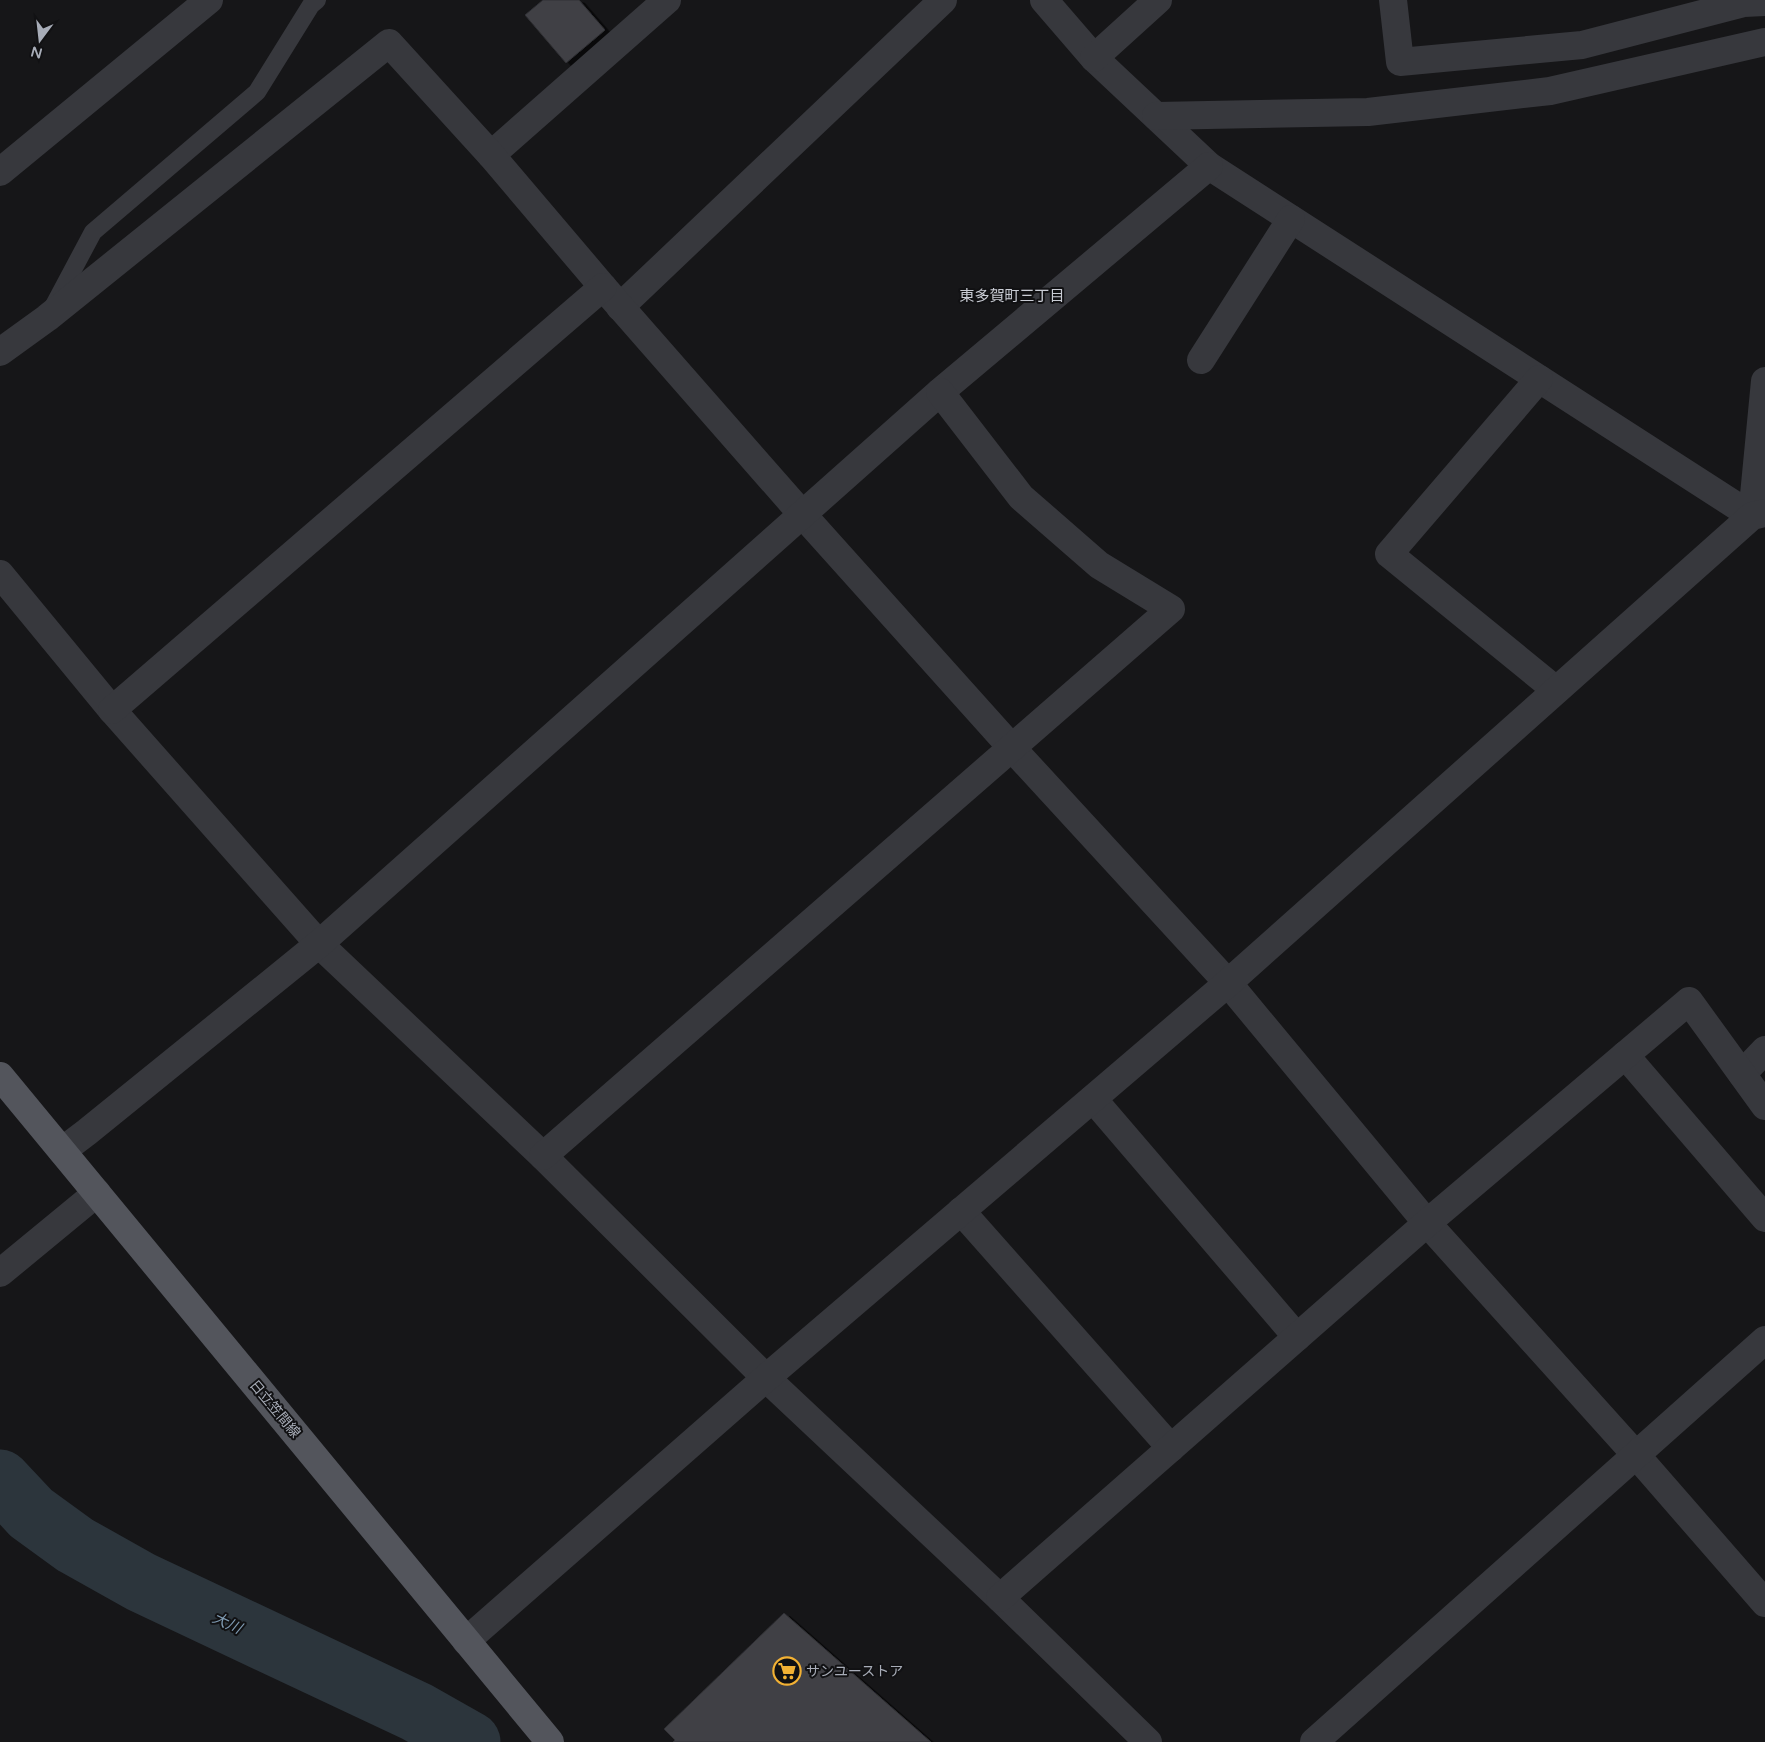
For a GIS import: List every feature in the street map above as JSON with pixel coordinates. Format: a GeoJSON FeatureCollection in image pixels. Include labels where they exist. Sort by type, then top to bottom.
{"type":"FeatureCollection","features":[{"type":"Feature","properties":{"kind":"main road","name":"日立笠間線"},"geometry":{"type":"LineString","coordinates":[[0,1076],[550,1742]]}},
{"type":"Feature","properties":{"kind":"street"},"geometry":{"type":"LineString","coordinates":[[0,172],[208,0]]}},
{"type":"Feature","properties":{"kind":"street"},"geometry":{"type":"LineString","coordinates":[[492,155],[667,0]]}},
{"type":"Feature","properties":{"kind":"street"},"geometry":{"type":"LineString","coordinates":[[620,307],[943,0]]}},
{"type":"Feature","properties":{"kind":"street"},"geometry":{"type":"LineString","coordinates":[[1044,0],[1094,58],[1208,166],[1539,379],[1758,514]]}},
{"type":"Feature","properties":{"kind":"street"},"geometry":{"type":"LineString","coordinates":[[1094,58],[1158,0]]}},
{"type":"Feature","properties":{"kind":"street"},"geometry":{"type":"LineString","coordinates":[[1393,0],[1400,62],[1582,45],[1751,2]]}},
{"type":"Feature","properties":{"kind":"street"},"geometry":{"type":"LineString","coordinates":[[1156,116],[1368,112],[1550,91],[1765,42]]}},
{"type":"Feature","properties":{"kind":"street"},"geometry":{"type":"LineString","coordinates":[[0,352],[47,318],[389,43],[492,155],[620,307],[802,514],[1011,748],[1228,984],[1427,1223],[1636,1455],[1765,1603]]}},
{"type":"Feature","properties":{"kind":"street"},"geometry":{"type":"LineString","coordinates":[[62,1151],[318,944],[940,392],[1208,166]]}},
{"type":"Feature","properties":{"kind":"street"},"geometry":{"type":"LineString","coordinates":[[1201,360],[1291,220]]}},
{"type":"Feature","properties":{"kind":"street"},"geometry":{"type":"LineString","coordinates":[[112,710],[603,287]]}},
{"type":"Feature","properties":{"kind":"street"},"geometry":{"type":"LineString","coordinates":[[1539,379],[1389,554],[1556,690]]}},
{"type":"Feature","properties":{"kind":"street"},"geometry":{"type":"LineString","coordinates":[[466,1641],[766,1378],[1228,984],[1556,690],[1758,514],[1765,381]]}},
{"type":"Feature","properties":{"kind":"street"},"geometry":{"type":"LineString","coordinates":[[543,1156],[1171,608],[1099,565],[1021,497],[940,392]]}},
{"type":"Feature","properties":{"kind":"street"},"geometry":{"type":"LineString","coordinates":[[0,574],[112,710],[318,944],[543,1156],[766,1378],[1000,1598],[1148,1742]]}},
{"type":"Feature","properties":{"kind":"street"},"geometry":{"type":"LineString","coordinates":[[1000,1598],[1427,1223],[1689,1001],[1765,1106]]}},
{"type":"Feature","properties":{"kind":"street"},"geometry":{"type":"LineString","coordinates":[[1742,1074],[1765,1050]]}},
{"type":"Feature","properties":{"kind":"street"},"geometry":{"type":"LineString","coordinates":[[1624,1055],[1765,1218]]}},
{"type":"Feature","properties":{"kind":"street"},"geometry":{"type":"LineString","coordinates":[[1092,1099],[1297,1337]]}},
{"type":"Feature","properties":{"kind":"street"},"geometry":{"type":"LineString","coordinates":[[0,1273],[96,1193]]}},
{"type":"Feature","properties":{"kind":"street"},"geometry":{"type":"LineString","coordinates":[[961,1211],[1171,1448]]}},
{"type":"Feature","properties":{"kind":"street"},"geometry":{"type":"LineString","coordinates":[[1314,1742],[1765,1340]]}},
{"type":"Feature","properties":{"kind":"lane"},"geometry":{"type":"LineString","coordinates":[[47,318],[93,232],[257,92],[314,2]]}},
{"type":"Feature","properties":{"kind":"building"},"geometry":{"type":"Polygon","coordinates":[[[543,0],[579,0],[605,30],[566,63],[525,15],[543,0]]]}},
{"type":"Feature","properties":{"kind":"building","name":"サンユーストア"},"geometry":{"type":"Polygon","coordinates":[[[784,1613],[931,1742],[673,1742],[675,1740],[664,1729],[784,1613]]]}},
{"type":"Feature","properties":{"kind":"waterway","name":"大川"},"geometry":{"type":"LineString","coordinates":[[0,1480],[31,1513],[75,1545],[141,1582],[417,1712],[470,1742]]}},
{"type":"Feature","properties":{"kind":"place","name":"サンユーストア"},"geometry":{"type":"Point","coordinates":[787,1671]}},
{"type":"Feature","properties":{"kind":"district","name":"東多賀町三丁目"},"geometry":{"type":"Point","coordinates":[1012,296]}}]}
